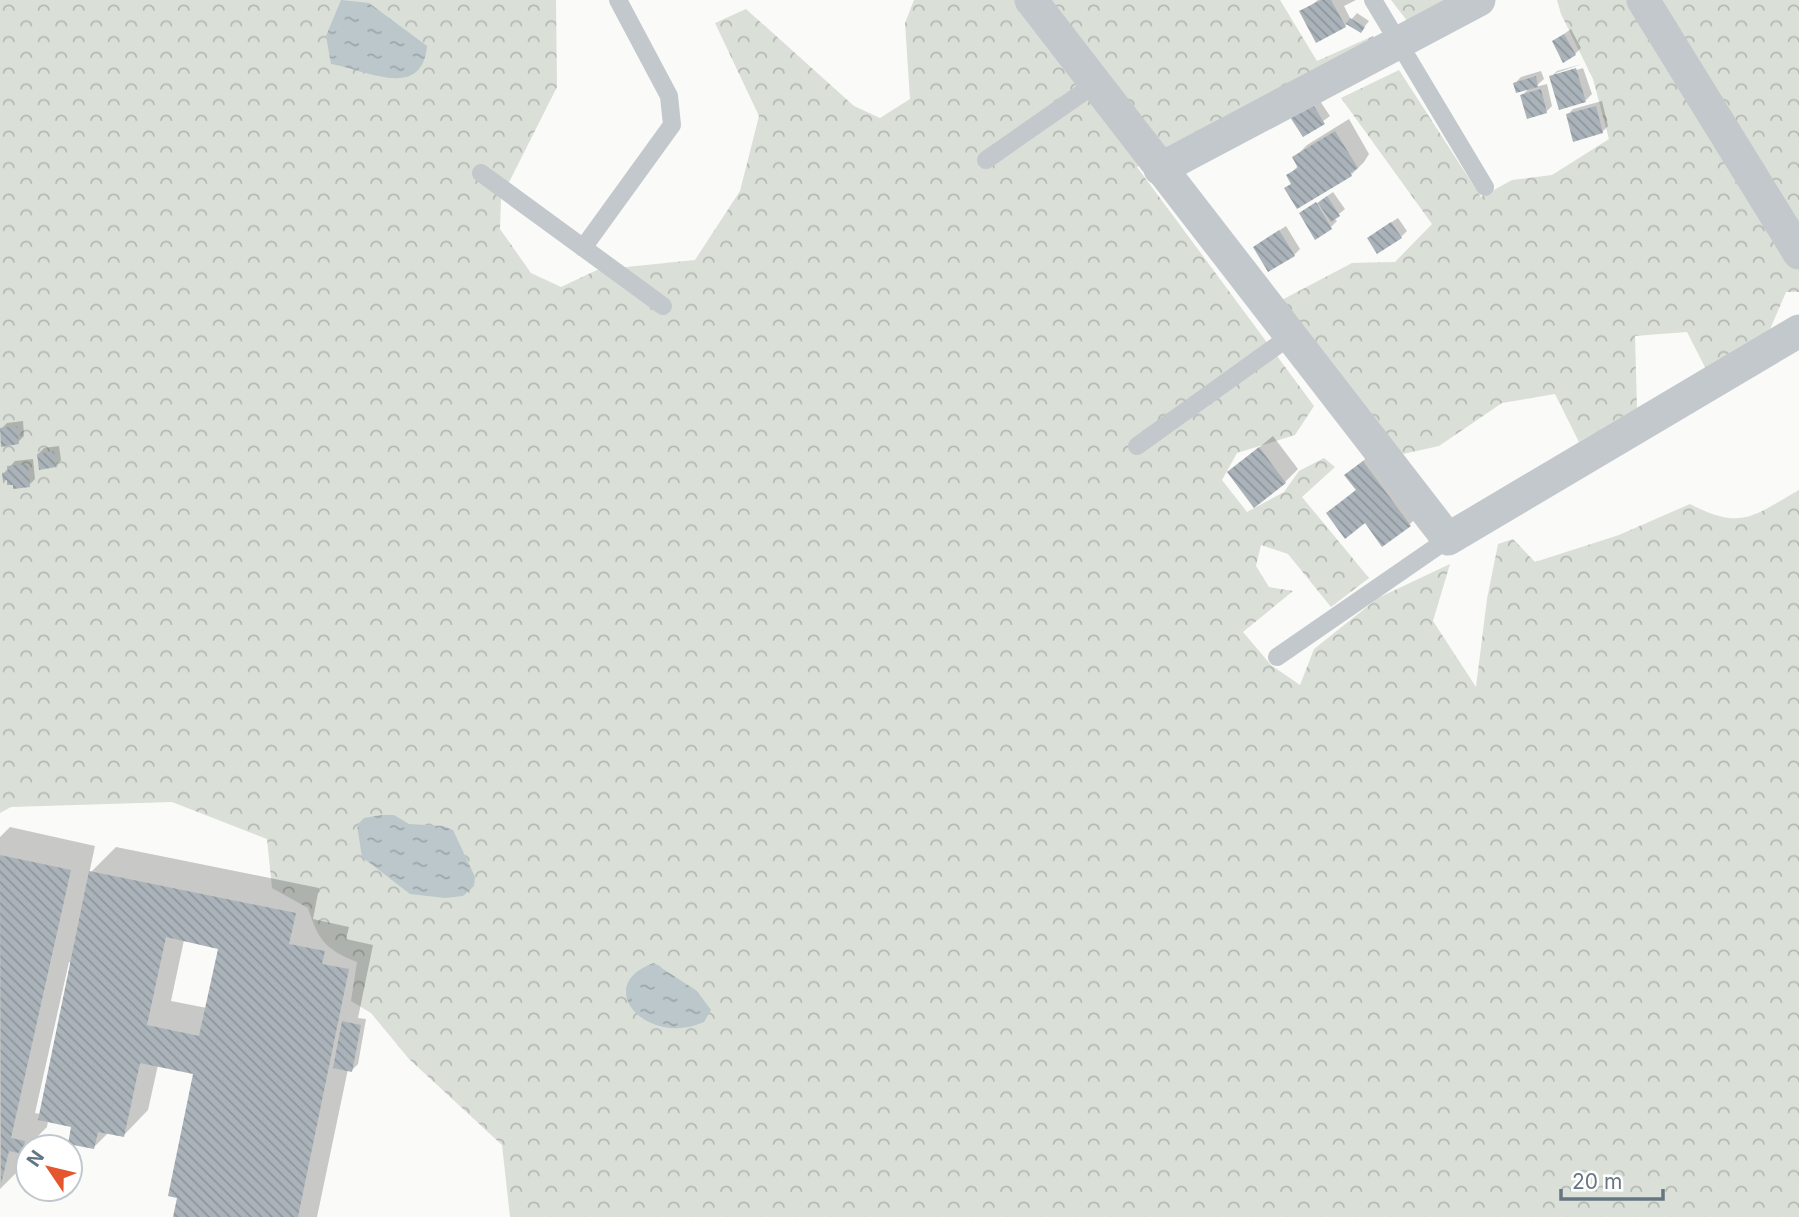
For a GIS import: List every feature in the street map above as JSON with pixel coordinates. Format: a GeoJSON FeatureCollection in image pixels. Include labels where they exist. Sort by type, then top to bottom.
{"type":"FeatureCollection","features":[{"type":"Feature","properties":{"kind":"street"},"geometry":{"type":"LineString","coordinates":[[1031,0],[1289,337],[1448,539],[1799,331]]}},
{"type":"Feature","properties":{"kind":"street"},"geometry":{"type":"LineString","coordinates":[[1160,169],[1479,0]]}},
{"type":"Feature","properties":{"kind":"street"},"geometry":{"type":"LineString","coordinates":[[1643,0],[1799,253]]}},
{"type":"Feature","properties":{"kind":"lane"},"geometry":{"type":"LineString","coordinates":[[583,248],[672,125],[669,96],[618,0]]}},
{"type":"Feature","properties":{"kind":"lane"},"geometry":{"type":"LineString","coordinates":[[1373,0],[1485,187]]}},
{"type":"Feature","properties":{"kind":"lane"},"geometry":{"type":"LineString","coordinates":[[986,160],[1095,84]]}},
{"type":"Feature","properties":{"kind":"lane"},"geometry":{"type":"LineString","coordinates":[[481,173],[663,306]]}},
{"type":"Feature","properties":{"kind":"lane"},"geometry":{"type":"LineString","coordinates":[[1137,446],[1289,337]]}},
{"type":"Feature","properties":{"kind":"lane"},"geometry":{"type":"LineString","coordinates":[[1277,657],[1448,539]]}},
{"type":"Feature","properties":{"kind":"green space"},"geometry":{"type":"Polygon","coordinates":[[[0,0],[556,0],[557,87],[501,198],[500,229],[531,273],[561,287],[597,270],[695,260],[740,191],[759,116],[715,23],[746,9],[854,106],[880,118],[910,99],[905,23],[914,0],[1280,0],[1317,61],[1373,36],[1379,47],[1137,167],[1314,406],[1295,435],[1237,453],[1222,480],[1247,512],[1284,492],[1299,471],[1324,458],[1335,467],[1302,497],[1369,578],[1331,607],[1288,554],[1261,545],[1256,566],[1269,587],[1293,591],[1243,632],[1271,665],[1300,685],[1314,649],[1378,598],[1450,564],[1433,621],[1476,687],[1487,599],[1498,544],[1513,539],[1535,562],[1619,535],[1690,504],[1722,517],[1747,517],[1799,490],[1799,1217],[510,1217],[502,1145],[409,1059],[371,1013],[351,1001],[357,962],[338,953],[325,942],[308,908],[272,888],[267,839],[172,802],[11,807],[0,813],[0,0]]]}},
{"type":"Feature","properties":{"kind":"green space"},"geometry":{"type":"Polygon","coordinates":[[[1391,0],[1453,0],[1408,22],[1391,0]]]}},
{"type":"Feature","properties":{"kind":"green space"},"geometry":{"type":"Polygon","coordinates":[[[1557,0],[1799,0],[1799,292],[1786,292],[1768,334],[1708,373],[1687,332],[1635,336],[1637,408],[1579,442],[1555,394],[1502,403],[1439,446],[1394,456],[1278,302],[1352,263],[1395,262],[1432,224],[1341,98],[1399,70],[1481,197],[1512,180],[1552,175],[1609,139],[1593,79],[1561,14],[1557,0]]]}},
{"type":"Feature","properties":{"kind":"water"},"geometry":{"type":"Polygon","coordinates":[[[341,0],[369,3],[427,46],[423,63],[415,73],[403,78],[390,78],[331,64],[326,36],[341,0]]]}},
{"type":"Feature","properties":{"kind":"water"},"geometry":{"type":"Polygon","coordinates":[[[394,815],[409,824],[443,826],[453,830],[475,877],[474,886],[463,896],[445,898],[410,894],[362,857],[357,825],[364,818],[394,815]]]}},
{"type":"Feature","properties":{"kind":"water"},"geometry":{"type":"Polygon","coordinates":[[[654,963],[697,991],[711,1010],[704,1022],[683,1028],[663,1027],[646,1021],[634,1010],[627,998],[627,985],[636,973],[654,963]]]}},
{"type":"Feature","properties":{"kind":"building"},"geometry":{"type":"Polygon","coordinates":[[[1321,0],[1331,0],[1346,27],[1316,43],[1299,11],[1321,0]]]}},
{"type":"Feature","properties":{"kind":"building"},"geometry":{"type":"Polygon","coordinates":[[[1350,18],[1365,27],[1361,33],[1346,24],[1350,18]]]}},
{"type":"Feature","properties":{"kind":"building"},"geometry":{"type":"Polygon","coordinates":[[[1564,34],[1576,55],[1563,63],[1552,41],[1564,34]]]}},
{"type":"Feature","properties":{"kind":"building"},"geometry":{"type":"Polygon","coordinates":[[[1576,68],[1586,102],[1559,110],[1549,76],[1576,68]]]}},
{"type":"Feature","properties":{"kind":"building"},"geometry":{"type":"Polygon","coordinates":[[[1536,76],[1538,87],[1516,93],[1513,83],[1536,76]]]}},
{"type":"Feature","properties":{"kind":"building"},"geometry":{"type":"Polygon","coordinates":[[[1541,89],[1547,113],[1527,119],[1520,95],[1541,89]]]}},
{"type":"Feature","properties":{"kind":"building"},"geometry":{"type":"Polygon","coordinates":[[[1312,103],[1325,124],[1303,137],[1290,117],[1312,103]]]}},
{"type":"Feature","properties":{"kind":"building"},"geometry":{"type":"Polygon","coordinates":[[[1596,106],[1603,133],[1573,142],[1566,114],[1596,106]]]}},
{"type":"Feature","properties":{"kind":"building"},"geometry":{"type":"Polygon","coordinates":[[[1335,131],[1358,168],[1350,173],[1352,176],[1297,209],[1284,188],[1291,184],[1286,175],[1298,168],[1292,157],[1335,131]]]}},
{"type":"Feature","properties":{"kind":"building"},"geometry":{"type":"Polygon","coordinates":[[[1327,196],[1340,216],[1331,222],[1318,203],[1327,196]]]}},
{"type":"Feature","properties":{"kind":"building"},"geometry":{"type":"Polygon","coordinates":[[[1316,202],[1332,229],[1315,240],[1299,213],[1316,202]]]}},
{"type":"Feature","properties":{"kind":"building"},"geometry":{"type":"Polygon","coordinates":[[[1391,222],[1402,238],[1377,254],[1367,238],[1391,222]]]}},
{"type":"Feature","properties":{"kind":"building"},"geometry":{"type":"Polygon","coordinates":[[[1279,230],[1295,256],[1268,272],[1253,247],[1279,230]]]}},
{"type":"Feature","properties":{"kind":"building"},"geometry":{"type":"Polygon","coordinates":[[[17,426],[19,444],[1,447],[0,428],[17,426]]]}},
{"type":"Feature","properties":{"kind":"building"},"geometry":{"type":"Polygon","coordinates":[[[1259,447],[1286,483],[1254,508],[1227,472],[1259,447]]]}},
{"type":"Feature","properties":{"kind":"building"},"geometry":{"type":"Polygon","coordinates":[[[54,451],[56,467],[39,470],[37,454],[54,451]]]}},
{"type":"Feature","properties":{"kind":"building"},"geometry":{"type":"Polygon","coordinates":[[[1363,461],[1411,526],[1382,547],[1365,523],[1345,539],[1326,513],[1356,490],[1344,475],[1363,461]]]}},
{"type":"Feature","properties":{"kind":"building"},"geometry":{"type":"Polygon","coordinates":[[[28,464],[30,487],[13,489],[13,485],[7,485],[7,480],[3,481],[2,473],[8,472],[7,466],[28,464]]]}},
{"type":"Feature","properties":{"kind":"building"},"geometry":{"type":"Polygon","coordinates":[[[0,855],[71,870],[11,1138],[14,1139],[14,1152],[9,1151],[1,1184],[0,855]]]}},
{"type":"Feature","properties":{"kind":"building"},"geometry":{"type":"Polygon","coordinates":[[[89,871],[296,913],[289,944],[325,951],[322,964],[349,969],[298,1217],[173,1217],[177,1198],[168,1196],[193,1074],[140,1063],[124,1137],[98,1132],[94,1149],[84,1147],[84,1133],[70,1133],[71,1127],[38,1120],[89,871]],[[166,937],[147,1025],[199,1036],[218,949],[166,937]]]}},
{"type":"Feature","properties":{"kind":"building"},"geometry":{"type":"Polygon","coordinates":[[[342,1021],[361,1025],[352,1072],[333,1068],[342,1021]]]}}]}
